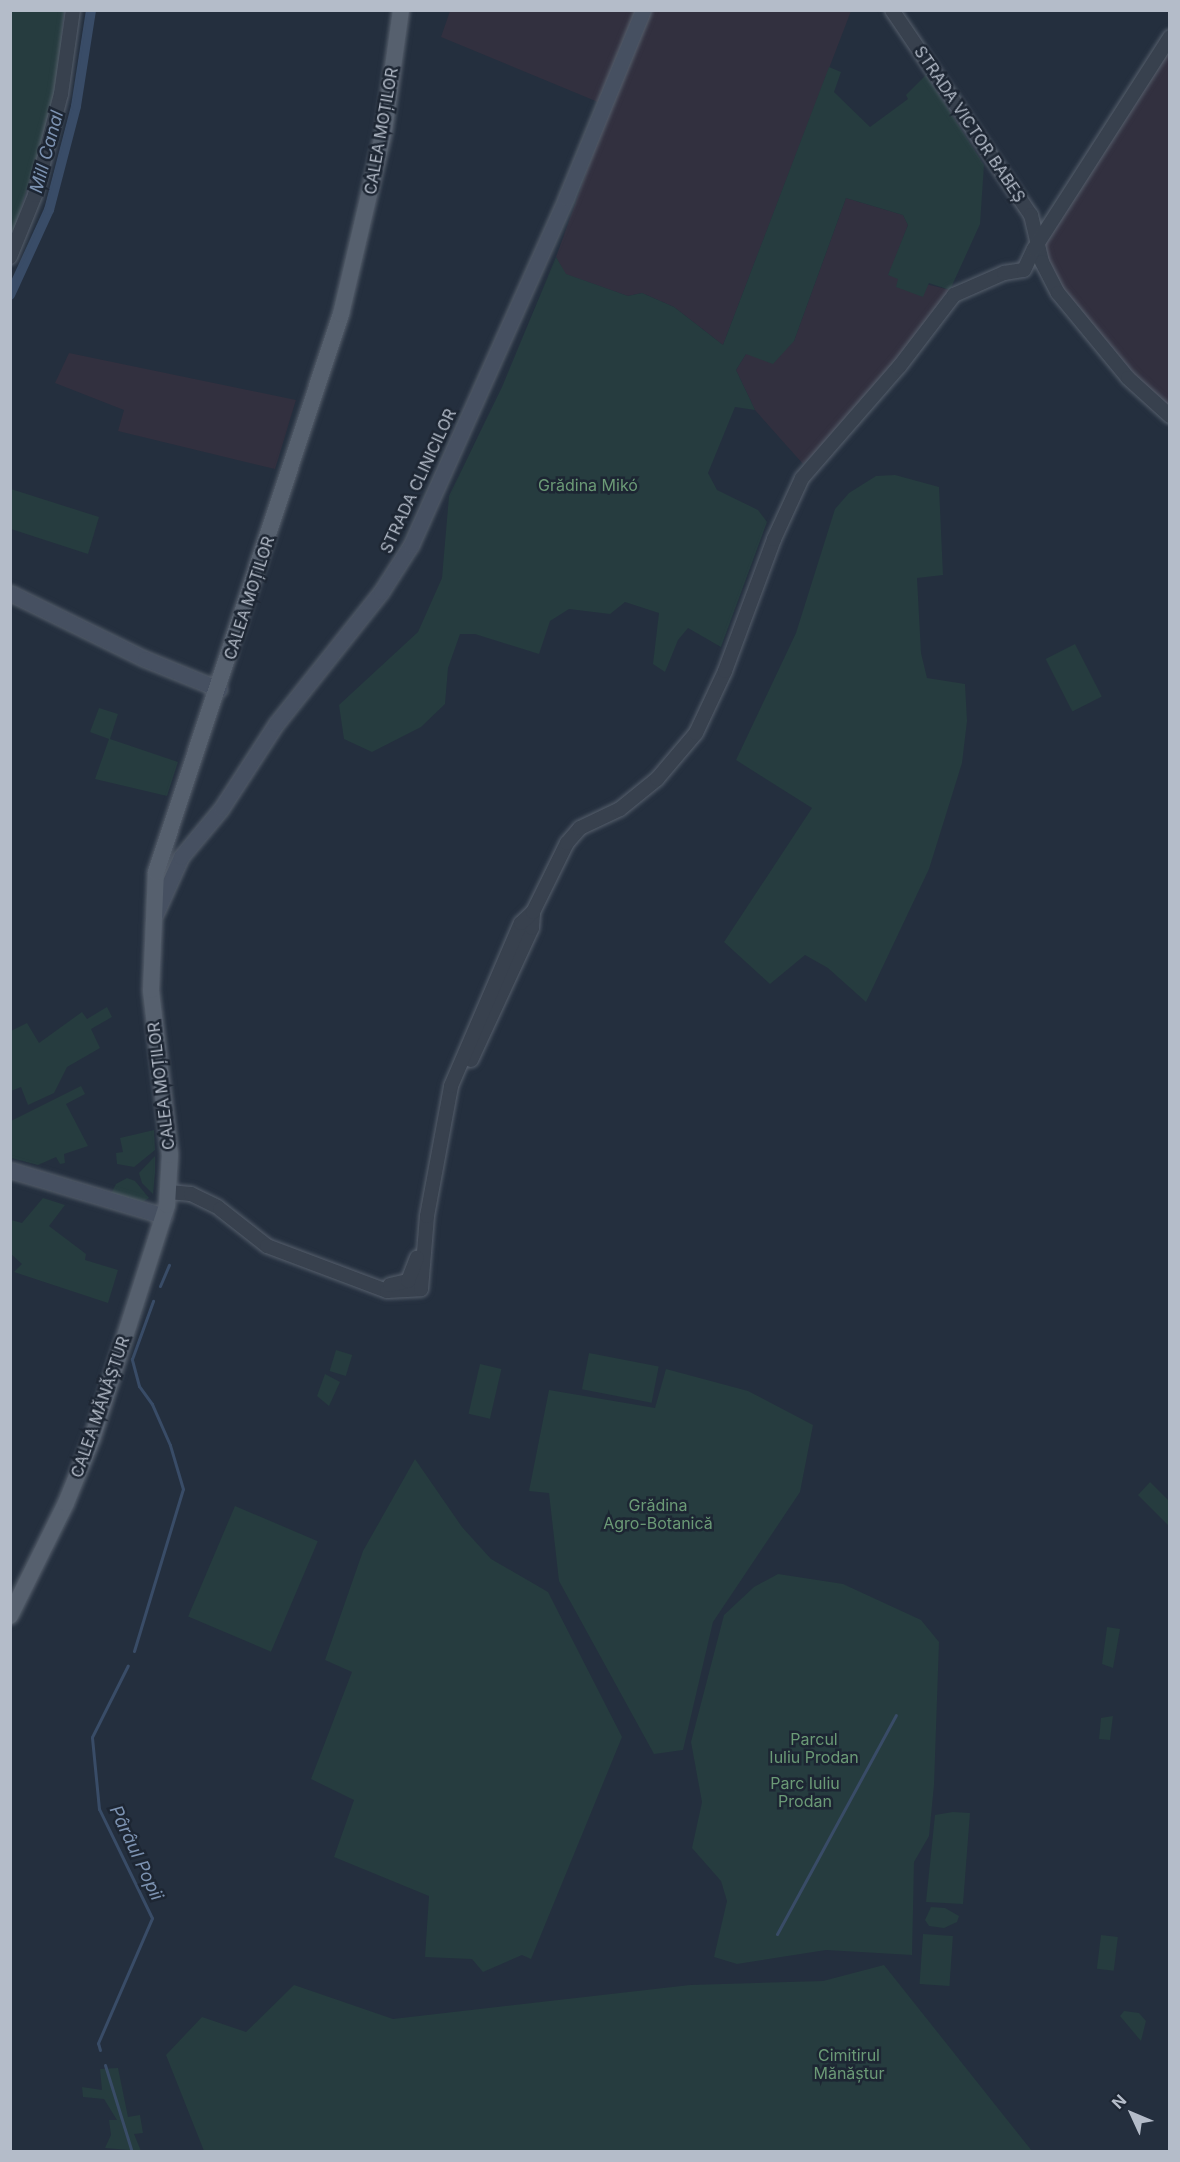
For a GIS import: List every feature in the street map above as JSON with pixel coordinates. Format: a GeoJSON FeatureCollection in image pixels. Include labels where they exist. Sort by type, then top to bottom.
{"type":"FeatureCollection","features":[{"type":"Feature","properties":{"kind":"main road","name":"CALEA MOȚILOR"},"geometry":{"type":"LineString","coordinates":[[169,1191],[170,1155],[153,1035],[154,881],[163,841],[219,689],[353,270],[384,130],[401,10]]}},
{"type":"Feature","properties":{"kind":"main road","name":"STRADA CLINICILOR"},"geometry":{"type":"LineString","coordinates":[[152,924],[181,857],[221,809],[276,724],[381,592],[411,544],[566,198],[643,10]]}},
{"type":"Feature","properties":{"kind":"main road"},"geometry":{"type":"LineString","coordinates":[[10,593],[145,659],[219,689]]}},
{"type":"Feature","properties":{"kind":"main road"},"geometry":{"type":"LineString","coordinates":[[10,1170],[164,1215]]}},
{"type":"Feature","properties":{"kind":"main road","name":"CALEA MĂNĂȘTUR"},"geometry":{"type":"LineString","coordinates":[[10,1616],[66,1503],[92,1439],[164,1215],[169,1191]]}},
{"type":"Feature","properties":{"kind":"street"},"geometry":{"type":"LineString","coordinates":[[10,257],[33,203],[64,81],[73,10]]}},
{"type":"Feature","properties":{"kind":"street","name":"STRADA VICTOR BABEȘ"},"geometry":{"type":"LineString","coordinates":[[892,10],[1031,215],[1040,241],[1042,262],[1058,293],[1128,378],[1170,416]]}},
{"type":"Feature","properties":{"kind":"street"},"geometry":{"type":"LineString","coordinates":[[372,1287],[399,1285],[411,1277],[427,1216],[449,1101],[459,1088],[532,928],[533,912],[576,831],[611,814],[649,785],[701,726],[731,657],[786,510],[810,467],[898,367],[954,295],[1004,273],[1024,270],[1040,241],[1170,37]]}},
{"type":"Feature","properties":{"kind":"street"},"geometry":{"type":"LineString","coordinates":[[169,1191],[191,1194],[219,1208],[267,1246],[372,1287],[394,1292],[421,1288],[427,1216]]}},
{"type":"Feature","properties":{"kind":"shaded area"},"geometry":{"type":"Polygon","coordinates":[[[450,11],[851,11],[723,345],[674,307],[642,293],[628,296],[565,274],[556,257],[610,107],[441,37],[450,11]]]}},
{"type":"Feature","properties":{"kind":"shaded area"},"geometry":{"type":"Polygon","coordinates":[[[1169,42],[1169,411],[1132,376],[1063,295],[1041,250],[1169,42]]]}},
{"type":"Feature","properties":{"kind":"shaded area"},"geometry":{"type":"Polygon","coordinates":[[[846,198],[903,215],[908,225],[889,275],[950,290],[853,416],[803,464],[755,410],[736,370],[746,354],[794,341],[846,198]]]}},
{"type":"Feature","properties":{"kind":"shaded area"},"geometry":{"type":"Polygon","coordinates":[[[69,353],[296,400],[275,469],[118,431],[124,410],[55,383],[69,353]]]}},
{"type":"Feature","properties":{"kind":"green space"},"geometry":{"type":"Polygon","coordinates":[[[11,11],[64,11],[56,95],[11,240],[11,11]]]}},
{"type":"Feature","properties":{"kind":"green space","name":"Grădina Mikó"},"geometry":{"type":"Polygon","coordinates":[[[829,67],[841,72],[834,92],[870,127],[908,99],[906,95],[926,75],[984,165],[980,224],[950,290],[929,283],[923,297],[896,287],[898,279],[888,275],[908,225],[903,215],[846,198],[794,341],[773,364],[746,354],[736,370],[755,410],[735,407],[708,473],[717,490],[758,510],[767,522],[721,647],[688,628],[678,640],[665,672],[653,664],[659,613],[625,602],[610,614],[569,609],[550,621],[539,654],[475,634],[460,634],[448,668],[445,704],[421,727],[372,752],[344,739],[339,705],[418,632],[442,578],[449,496],[502,387],[556,257],[566,274],[628,296],[642,293],[674,307],[723,345],[829,67]]]}},
{"type":"Feature","properties":{"kind":"green space"},"geometry":{"type":"Polygon","coordinates":[[[895,475],[939,487],[943,575],[917,578],[921,653],[927,678],[965,684],[967,721],[962,763],[929,869],[866,1002],[828,968],[805,955],[770,984],[724,942],[812,808],[736,760],[796,633],[835,509],[849,493],[876,476],[895,475]]]}},
{"type":"Feature","properties":{"kind":"green space"},"geometry":{"type":"Polygon","coordinates":[[[11,489],[99,517],[88,554],[11,529],[11,489]]]}},
{"type":"Feature","properties":{"kind":"green space"},"geometry":{"type":"Polygon","coordinates":[[[1075,644],[1102,697],[1072,712],[1046,659],[1075,644]]]}},
{"type":"Feature","properties":{"kind":"green space"},"geometry":{"type":"Polygon","coordinates":[[[99,708],[118,714],[110,739],[178,762],[167,796],[95,779],[109,739],[90,732],[99,708]]]}},
{"type":"Feature","properties":{"kind":"green space"},"geometry":{"type":"Polygon","coordinates":[[[107,1007],[112,1017],[91,1029],[100,1048],[67,1067],[54,1093],[28,1105],[21,1087],[11,1091],[11,1031],[27,1023],[39,1043],[82,1012],[87,1019],[107,1007]]]}},
{"type":"Feature","properties":{"kind":"green space"},"geometry":{"type":"Polygon","coordinates":[[[81,1086],[85,1094],[66,1104],[88,1146],[64,1154],[65,1163],[60,1164],[56,1157],[38,1165],[11,1158],[11,1121],[81,1086]]]}},
{"type":"Feature","properties":{"kind":"green space"},"geometry":{"type":"Polygon","coordinates":[[[154,1130],[155,1150],[134,1167],[117,1164],[116,1153],[123,1152],[120,1138],[154,1130]]]}},
{"type":"Feature","properties":{"kind":"green space"},"geometry":{"type":"Polygon","coordinates":[[[155,1156],[153,1194],[142,1183],[139,1173],[155,1156]]]}},
{"type":"Feature","properties":{"kind":"green space"},"geometry":{"type":"Polygon","coordinates":[[[127,1178],[135,1181],[149,1198],[139,1204],[110,1196],[116,1184],[127,1178]]]}},
{"type":"Feature","properties":{"kind":"green space"},"geometry":{"type":"Polygon","coordinates":[[[43,1198],[65,1205],[49,1226],[86,1254],[85,1260],[118,1270],[108,1303],[14,1272],[22,1264],[11,1254],[11,1220],[22,1223],[43,1198]]]}},
{"type":"Feature","properties":{"kind":"green space"},"geometry":{"type":"Polygon","coordinates":[[[336,1350],[352,1355],[346,1376],[330,1371],[336,1350]]]}},
{"type":"Feature","properties":{"kind":"green space"},"geometry":{"type":"Polygon","coordinates":[[[589,1353],[659,1367],[652,1403],[582,1389],[589,1353]]]}},
{"type":"Feature","properties":{"kind":"green space"},"geometry":{"type":"Polygon","coordinates":[[[480,1364],[501,1369],[490,1419],[469,1414],[480,1364]]]}},
{"type":"Feature","properties":{"kind":"green space","name":"Grădina Agro-Botanică"},"geometry":{"type":"Polygon","coordinates":[[[666,1369],[748,1391],[813,1425],[800,1492],[713,1622],[683,1750],[654,1754],[559,1581],[549,1493],[529,1491],[549,1390],[655,1408],[666,1369]]]}},
{"type":"Feature","properties":{"kind":"green space"},"geometry":{"type":"Polygon","coordinates":[[[325,1374],[340,1382],[329,1406],[317,1396],[325,1374]]]}},
{"type":"Feature","properties":{"kind":"green space"},"geometry":{"type":"Polygon","coordinates":[[[415,1459],[462,1527],[491,1559],[548,1592],[622,1737],[531,1959],[522,1955],[483,1972],[472,1959],[425,1957],[429,1896],[334,1857],[354,1800],[311,1779],[352,1672],[325,1660],[363,1551],[415,1459]]]}},
{"type":"Feature","properties":{"kind":"green space"},"geometry":{"type":"Polygon","coordinates":[[[1150,1482],[1169,1501],[1169,1526],[1138,1495],[1150,1482]]]}},
{"type":"Feature","properties":{"kind":"green space"},"geometry":{"type":"Polygon","coordinates":[[[235,1506],[318,1541],[271,1652],[188,1616],[235,1506]]]}},
{"type":"Feature","properties":{"kind":"green space","name":"Parcul Iuliu Prodan"},"geometry":{"type":"Polygon","coordinates":[[[778,1574],[843,1584],[921,1620],[939,1642],[934,1785],[929,1836],[914,1862],[912,1955],[826,1950],[737,1964],[714,1957],[727,1901],[721,1881],[692,1848],[702,1802],[691,1742],[724,1615],[754,1587],[778,1574]]]}},
{"type":"Feature","properties":{"kind":"green space"},"geometry":{"type":"Polygon","coordinates":[[[1107,1627],[1120,1629],[1113,1668],[1102,1664],[1107,1627]]]}},
{"type":"Feature","properties":{"kind":"green space"},"geometry":{"type":"Polygon","coordinates":[[[1113,1716],[1110,1740],[1099,1739],[1101,1718],[1113,1716]]]}},
{"type":"Feature","properties":{"kind":"green space"},"geometry":{"type":"Polygon","coordinates":[[[953,1812],[970,1813],[963,1904],[926,1902],[935,1815],[953,1812]]]}},
{"type":"Feature","properties":{"kind":"green space"},"geometry":{"type":"Polygon","coordinates":[[[931,1907],[945,1908],[959,1916],[957,1922],[944,1928],[929,1926],[925,1920],[931,1907]]]}},
{"type":"Feature","properties":{"kind":"green space"},"geometry":{"type":"Polygon","coordinates":[[[923,1934],[953,1936],[949,1986],[920,1984],[923,1934]]]}},
{"type":"Feature","properties":{"kind":"green space"},"geometry":{"type":"Polygon","coordinates":[[[1101,1935],[1118,1937],[1114,1971],[1097,1969],[1101,1935]]]}},
{"type":"Feature","properties":{"kind":"green space","name":"Cimitirul Mănăștur"},"geometry":{"type":"Polygon","coordinates":[[[884,1965],[1032,2151],[204,2151],[166,2055],[202,2017],[246,2032],[294,1985],[393,2019],[690,1985],[823,1981],[884,1965]]]}},
{"type":"Feature","properties":{"kind":"green space"},"geometry":{"type":"Polygon","coordinates":[[[1124,2011],[1139,2013],[1146,2021],[1141,2041],[1120,2016],[1124,2011]]]}},
{"type":"Feature","properties":{"kind":"green space"},"geometry":{"type":"Polygon","coordinates":[[[118,2068],[128,2117],[140,2115],[143,2133],[134,2134],[141,2151],[105,2148],[111,2135],[109,2120],[117,2120],[104,2099],[83,2097],[82,2087],[102,2090],[100,2069],[118,2068]]]}},
{"type":"Feature","properties":{"kind":"waterway","name":"Mill Canal"},"geometry":{"type":"LineString","coordinates":[[10,295],[49,210],[76,106],[91,10]]}},
{"type":"Feature","properties":{"kind":"waterway","name":"Pârâul Popii"},"geometry":{"type":"LineString","coordinates":[[160,1286],[169,1265]]}},
{"type":"Feature","properties":{"kind":"waterway","name":"Pârâul Popii"},"geometry":{"type":"LineString","coordinates":[[134,1651],[183,1489],[170,1445],[152,1404],[139,1386],[132,1359],[153,1301]]}},
{"type":"Feature","properties":{"kind":"waterway","name":"Pârâul Popii"},"geometry":{"type":"LineString","coordinates":[[100,2050],[98,2043],[152,1918],[99,1809],[92,1737],[128,1665]]}},
{"type":"Feature","properties":{"kind":"waterway"},"geometry":{"type":"LineString","coordinates":[[777,1934],[896,1715]]}},
{"type":"Feature","properties":{"kind":"waterway","name":"Pârâul Popii"},"geometry":{"type":"LineString","coordinates":[[105,2065],[132,2152]]}},
{"type":"Feature","properties":{"kind":"park label","name":"Parc Iuliu Prodan"},"geometry":{"type":"Point","coordinates":[805,1792]}}]}
